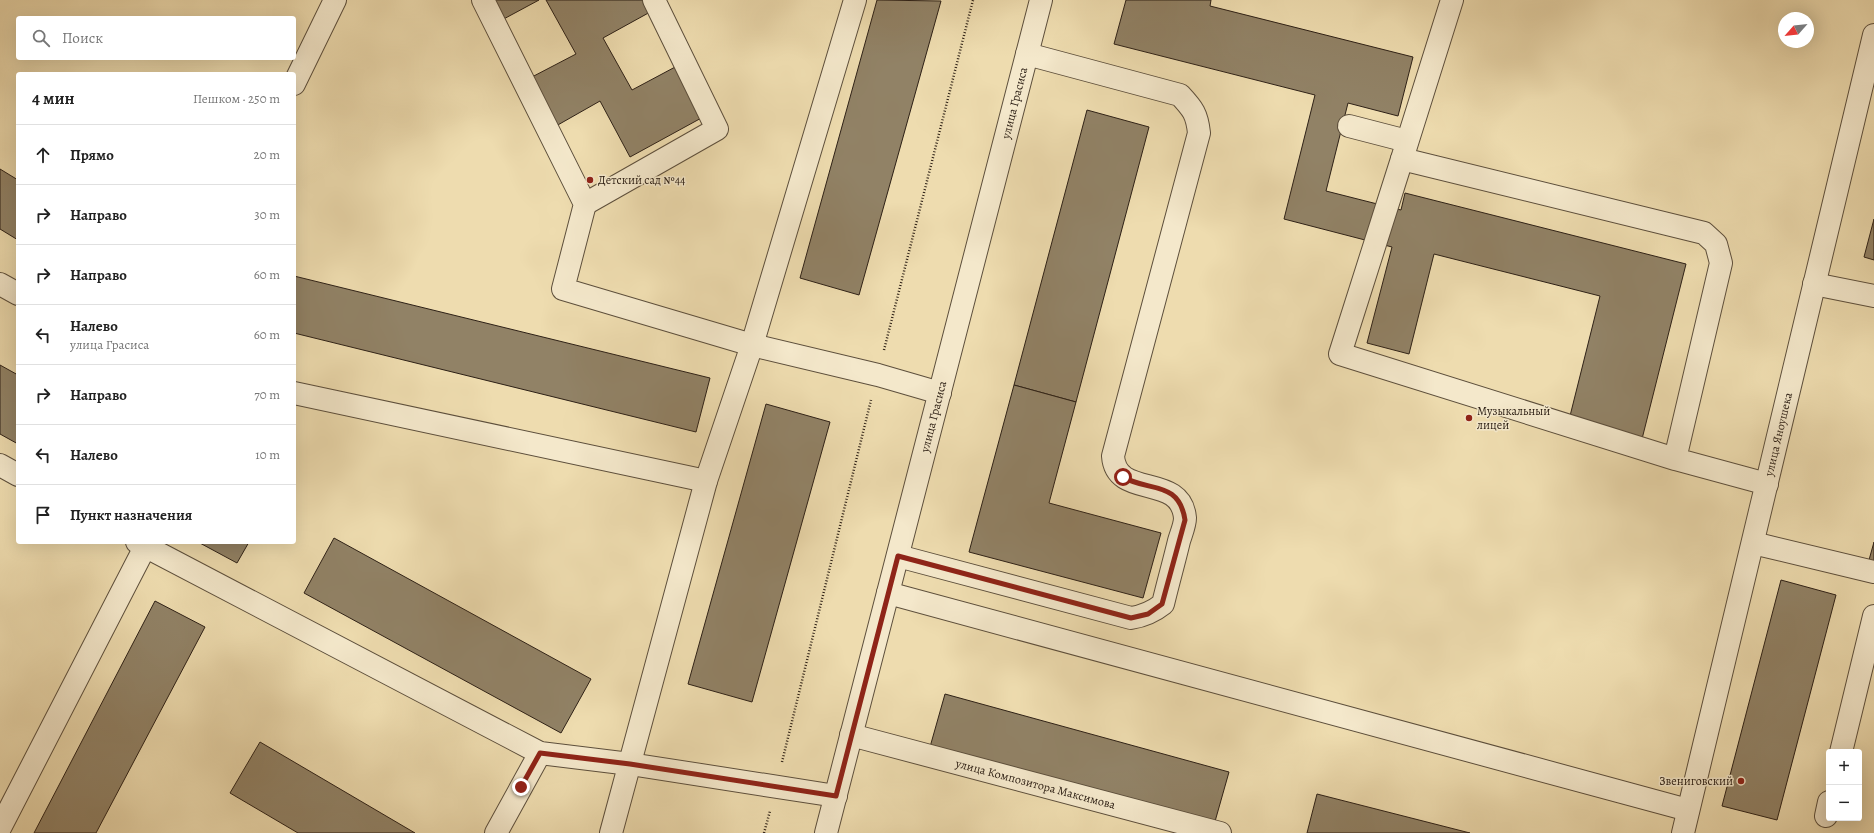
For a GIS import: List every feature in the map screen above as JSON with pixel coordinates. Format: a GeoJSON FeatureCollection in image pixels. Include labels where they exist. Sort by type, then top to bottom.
{"type":"FeatureCollection","features":[{"type":"Feature","properties":{"kind":"street"},"geometry":{"type":"LineString","coordinates":[[296,80],[334,0]]}},
{"type":"Feature","properties":{"kind":"street"},"geometry":{"type":"LineString","coordinates":[[483,0],[585,204],[563,289],[752,345],[878,375],[940,393]]}},
{"type":"Feature","properties":{"kind":"street"},"geometry":{"type":"LineString","coordinates":[[585,204],[717,129],[654,0]]}},
{"type":"Feature","properties":{"kind":"street"},"geometry":{"type":"LineString","coordinates":[[612,833],[706,481],[752,345],[855,0]]}},
{"type":"Feature","properties":{"kind":"street","name":"улица Грасиса"},"geometry":{"type":"LineString","coordinates":[[826,833],[1042,0]]}},
{"type":"Feature","properties":{"kind":"street"},"geometry":{"type":"LineString","coordinates":[[1452,0],[1340,354],[1675,459],[1699,464],[1767,484]]}},
{"type":"Feature","properties":{"kind":"street","name":"улица Яноушека"},"geometry":{"type":"LineString","coordinates":[[1683,833],[1874,35]]}},
{"type":"Feature","properties":{"kind":"street"},"geometry":{"type":"LineString","coordinates":[[898,556],[1131,618],[1140,617],[1156,610],[1162,604],[1185,520],[1176,497],[1165,490],[1128,480],[1123,477],[1115,467],[1113,456],[1199,132],[1197,119],[1193,108],[1180,95],[1027,54]]}},
{"type":"Feature","properties":{"kind":"street"},"geometry":{"type":"LineString","coordinates":[[1349,126],[1405,150],[1704,233],[1716,244],[1721,263],[1675,459]]}},
{"type":"Feature","properties":{"kind":"street"},"geometry":{"type":"LineString","coordinates":[[0,284],[16,293]]}},
{"type":"Feature","properties":{"kind":"street"},"geometry":{"type":"LineString","coordinates":[[1814,284],[1874,296]]}},
{"type":"Feature","properties":{"kind":"street"},"geometry":{"type":"LineString","coordinates":[[296,392],[706,481]]}},
{"type":"Feature","properties":{"kind":"street"},"geometry":{"type":"LineString","coordinates":[[0,465],[16,474]]}},
{"type":"Feature","properties":{"kind":"street"},"geometry":{"type":"LineString","coordinates":[[1752,543],[1874,572]]}},
{"type":"Feature","properties":{"kind":"street"},"geometry":{"type":"LineString","coordinates":[[0,828],[141,544],[540,753],[630,764],[836,796]]}},
{"type":"Feature","properties":{"kind":"street"},"geometry":{"type":"LineString","coordinates":[[888,593],[1688,810]]}},
{"type":"Feature","properties":{"kind":"street"},"geometry":{"type":"LineString","coordinates":[[1842,749],[1874,616]]}},
{"type":"Feature","properties":{"kind":"street","name":"улица Композитора Максимова"},"geometry":{"type":"LineString","coordinates":[[851,735],[1220,833]]}},
{"type":"Feature","properties":{"kind":"street"},"geometry":{"type":"LineString","coordinates":[[496,833],[540,753]]}},
{"type":"Feature","properties":{"kind":"path"},"geometry":{"type":"LineString","coordinates":[[764,833],[973,0]]}},
{"type":"Feature","properties":{"kind":"building"},"geometry":{"type":"Polygon","coordinates":[[[488,0],[539,0],[500,21],[488,0]]]}},
{"type":"Feature","properties":{"kind":"building"},"geometry":{"type":"Polygon","coordinates":[[[546,0],[646,0],[652,11],[603,38],[632,90],[677,66],[705,116],[630,157],[600,101],[556,126],[530,78],[576,54],[546,0]]]}},
{"type":"Feature","properties":{"kind":"building"},"geometry":{"type":"Polygon","coordinates":[[[877,0],[941,1],[859,295],[800,278],[877,0]]]}},
{"type":"Feature","properties":{"kind":"building"},"geometry":{"type":"Polygon","coordinates":[[[1126,0],[1211,0],[1210,6],[1413,57],[1398,116],[1348,103],[1326,191],[1401,210],[1405,193],[1686,264],[1642,439],[1569,420],[1600,296],[1434,254],[1409,354],[1367,343],[1392,247],[1284,219],[1315,95],[1114,44],[1126,0]]]}},
{"type":"Feature","properties":{"kind":"building"},"geometry":{"type":"Polygon","coordinates":[[[1087,110],[1149,127],[1076,402],[1014,385],[1087,110]]]}},
{"type":"Feature","properties":{"kind":"building"},"geometry":{"type":"Polygon","coordinates":[[[0,169],[16,179],[16,239],[0,229],[0,169]]]}},
{"type":"Feature","properties":{"kind":"building"},"geometry":{"type":"Polygon","coordinates":[[[1874,219],[1874,260],[1864,257],[1874,219]]]}},
{"type":"Feature","properties":{"kind":"building"},"geometry":{"type":"Polygon","coordinates":[[[296,276],[710,378],[696,432],[296,333],[296,276]]]}},
{"type":"Feature","properties":{"kind":"building"},"geometry":{"type":"Polygon","coordinates":[[[0,365],[16,374],[16,443],[0,434],[0,365]]]}},
{"type":"Feature","properties":{"kind":"building"},"geometry":{"type":"Polygon","coordinates":[[[1014,385],[1076,402],[1049,503],[1161,533],[1143,598],[969,552],[1014,385]]]}},
{"type":"Feature","properties":{"kind":"building"},"geometry":{"type":"Polygon","coordinates":[[[766,404],[830,422],[752,702],[688,684],[766,404]]]}},
{"type":"Feature","properties":{"kind":"building"},"geometry":{"type":"Polygon","coordinates":[[[334,538],[591,679],[561,733],[304,593],[334,538]]]}},
{"type":"Feature","properties":{"kind":"building"},"geometry":{"type":"Polygon","coordinates":[[[1874,542],[1874,561],[1869,560],[1874,542]]]}},
{"type":"Feature","properties":{"kind":"building"},"geometry":{"type":"Polygon","coordinates":[[[202,544],[248,544],[237,563],[202,544]]]}},
{"type":"Feature","properties":{"kind":"building"},"geometry":{"type":"Polygon","coordinates":[[[1781,580],[1836,595],[1777,820],[1722,806],[1781,580]]]}},
{"type":"Feature","properties":{"kind":"building"},"geometry":{"type":"Polygon","coordinates":[[[155,601],[205,627],[96,833],[34,833],[155,601]]]}},
{"type":"Feature","properties":{"kind":"building"},"geometry":{"type":"Polygon","coordinates":[[[945,694],[1229,772],[1214,825],[930,747],[945,694]]]}},
{"type":"Feature","properties":{"kind":"building"},"geometry":{"type":"Polygon","coordinates":[[[260,742],[415,833],[298,833],[230,793],[260,742]]]}},
{"type":"Feature","properties":{"kind":"building"},"geometry":{"type":"Polygon","coordinates":[[[1317,794],[1470,833],[1307,833],[1317,794]]]}},
{"type":"Feature","properties":{"kind":"place","name":"Детский сад №44"},"geometry":{"type":"Point","coordinates":[590,180]}},
{"type":"Feature","properties":{"kind":"place","name":"Музыкальный лицей"},"geometry":{"type":"Point","coordinates":[1469,418]}},
{"type":"Feature","properties":{"kind":"place","name":"Звениговский"},"geometry":{"type":"Point","coordinates":[1741,781]}},
{"type":"Feature","properties":{"kind":"route"},"geometry":{"type":"LineString","coordinates":[[521,787],[540,753],[630,764],[836,796],[898,556],[1131,618],[1140,617],[1156,610],[1162,604],[1185,520],[1184,512],[1180,504],[1176,497],[1171,493],[1128,480],[1123,477]]}}]}
